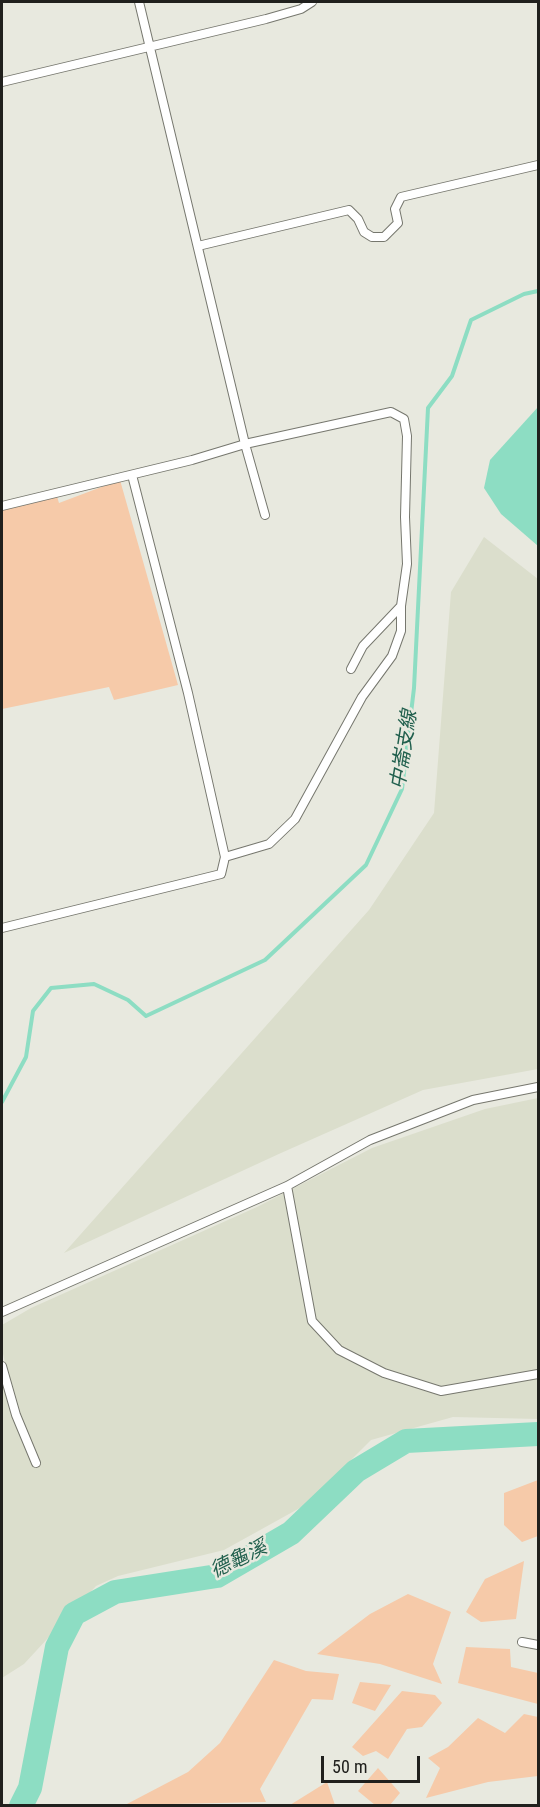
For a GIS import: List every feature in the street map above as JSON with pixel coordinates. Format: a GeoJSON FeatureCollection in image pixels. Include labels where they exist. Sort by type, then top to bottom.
{"type":"FeatureCollection","features":[{"type":"Feature","properties":{"kind":"lane"},"geometry":{"type":"LineString","coordinates":[[139,2],[245,444],[265,515]]}},
{"type":"Feature","properties":{"kind":"lane"},"geometry":{"type":"LineString","coordinates":[[2,82],[150,44],[266,19],[301,9],[312,2]]}},
{"type":"Feature","properties":{"kind":"lane"},"geometry":{"type":"LineString","coordinates":[[198,246],[349,210],[358,219],[364,232],[372,237],[384,237],[398,223],[395,209],[401,197],[538,165]]}},
{"type":"Feature","properties":{"kind":"lane"},"geometry":{"type":"LineString","coordinates":[[2,506],[132,475],[245,444],[391,411],[404,419],[407,436],[405,517],[407,564],[401,606],[401,631],[392,656],[362,697],[295,819],[269,844],[225,857]]}},
{"type":"Feature","properties":{"kind":"lane"},"geometry":{"type":"LineString","coordinates":[[2,928],[221,874],[225,857],[186,682],[132,475]]}},
{"type":"Feature","properties":{"kind":"lane"},"geometry":{"type":"LineString","coordinates":[[351,669],[363,646],[401,606]]}},
{"type":"Feature","properties":{"kind":"lane"},"geometry":{"type":"LineString","coordinates":[[2,1312],[287,1186],[370,1140],[474,1100],[538,1087]]}},
{"type":"Feature","properties":{"kind":"lane"},"geometry":{"type":"LineString","coordinates":[[287,1186],[312,1321],[339,1350],[384,1373],[441,1391],[538,1374]]}},
{"type":"Feature","properties":{"kind":"lane"},"geometry":{"type":"LineString","coordinates":[[2,1368],[16,1415],[36,1463]]}},
{"type":"Feature","properties":{"kind":"lane"},"geometry":{"type":"LineString","coordinates":[[522,1642],[538,1645]]}},
{"type":"Feature","properties":{"kind":"shaded area"},"geometry":{"type":"Polygon","coordinates":[[[538,407],[538,546],[501,514],[484,488],[490,460],[538,407]]]}},
{"type":"Feature","properties":{"kind":"shaded area"},"geometry":{"type":"Polygon","coordinates":[[[120,480],[178,685],[114,700],[109,687],[2,709],[2,504],[55,490],[59,503],[120,480]]]}},
{"type":"Feature","properties":{"kind":"shaded area"},"geometry":{"type":"Polygon","coordinates":[[[484,537],[538,579],[538,1069],[423,1090],[64,1253],[369,910],[434,813],[451,592],[484,537]]]}},
{"type":"Feature","properties":{"kind":"shaded area"},"geometry":{"type":"Polygon","coordinates":[[[538,1098],[538,1419],[453,1417],[371,1440],[307,1504],[224,1550],[118,1576],[96,1586],[24,1664],[2,1678],[2,1378],[15,1410],[2,1349],[2,1325],[31,1308],[257,1207],[372,1148],[485,1109],[538,1098]]]}},
{"type":"Feature","properties":{"kind":"shaded area"},"geometry":{"type":"Polygon","coordinates":[[[538,1480],[538,1536],[522,1542],[504,1525],[504,1493],[538,1480]]]}},
{"type":"Feature","properties":{"kind":"shaded area"},"geometry":{"type":"Polygon","coordinates":[[[524,1561],[516,1619],[481,1622],[466,1612],[485,1579],[524,1561]]]}},
{"type":"Feature","properties":{"kind":"shaded area"},"geometry":{"type":"Polygon","coordinates":[[[408,1594],[451,1612],[433,1664],[442,1684],[380,1664],[317,1654],[370,1614],[408,1594]]]}},
{"type":"Feature","properties":{"kind":"shaded area"},"geometry":{"type":"Polygon","coordinates":[[[466,1647],[510,1649],[511,1667],[538,1673],[538,1704],[458,1683],[466,1647]]]}},
{"type":"Feature","properties":{"kind":"shaded area"},"geometry":{"type":"Polygon","coordinates":[[[274,1660],[306,1671],[339,1674],[333,1700],[312,1699],[260,1789],[266,1802],[125,1805],[188,1772],[220,1743],[274,1660]]]}},
{"type":"Feature","properties":{"kind":"shaded area"},"geometry":{"type":"Polygon","coordinates":[[[360,1682],[391,1685],[375,1711],[352,1703],[360,1682]]]}},
{"type":"Feature","properties":{"kind":"shaded area"},"geometry":{"type":"Polygon","coordinates":[[[402,1691],[435,1695],[442,1703],[422,1727],[407,1729],[388,1759],[376,1751],[363,1756],[352,1747],[402,1691]]]}},
{"type":"Feature","properties":{"kind":"shaded area"},"geometry":{"type":"Polygon","coordinates":[[[524,1714],[538,1717],[538,1776],[488,1782],[426,1798],[440,1768],[428,1758],[448,1747],[478,1718],[505,1733],[524,1714]]]}},
{"type":"Feature","properties":{"kind":"shaded area"},"geometry":{"type":"Polygon","coordinates":[[[378,1768],[400,1793],[390,1805],[375,1805],[358,1791],[378,1768]]]}},
{"type":"Feature","properties":{"kind":"shaded area"},"geometry":{"type":"Polygon","coordinates":[[[327,1782],[335,1805],[290,1805],[327,1782]]]}},
{"type":"Feature","properties":{"kind":"waterway","name":"中崙支線"},"geometry":{"type":"LineString","coordinates":[[2,1102],[26,1057],[33,1011],[51,988],[94,984],[128,1000],[146,1016],[265,960],[366,865],[402,789],[414,688],[428,408],[452,376],[471,320],[524,294],[538,291]]}},
{"type":"Feature","properties":{"kind":"waterway","name":"德龜溪"},"geometry":{"type":"LineString","coordinates":[[21,1806],[30,1788],[57,1647],[74,1614],[115,1592],[217,1576],[291,1533],[356,1471],[406,1441],[538,1434]]}}]}
